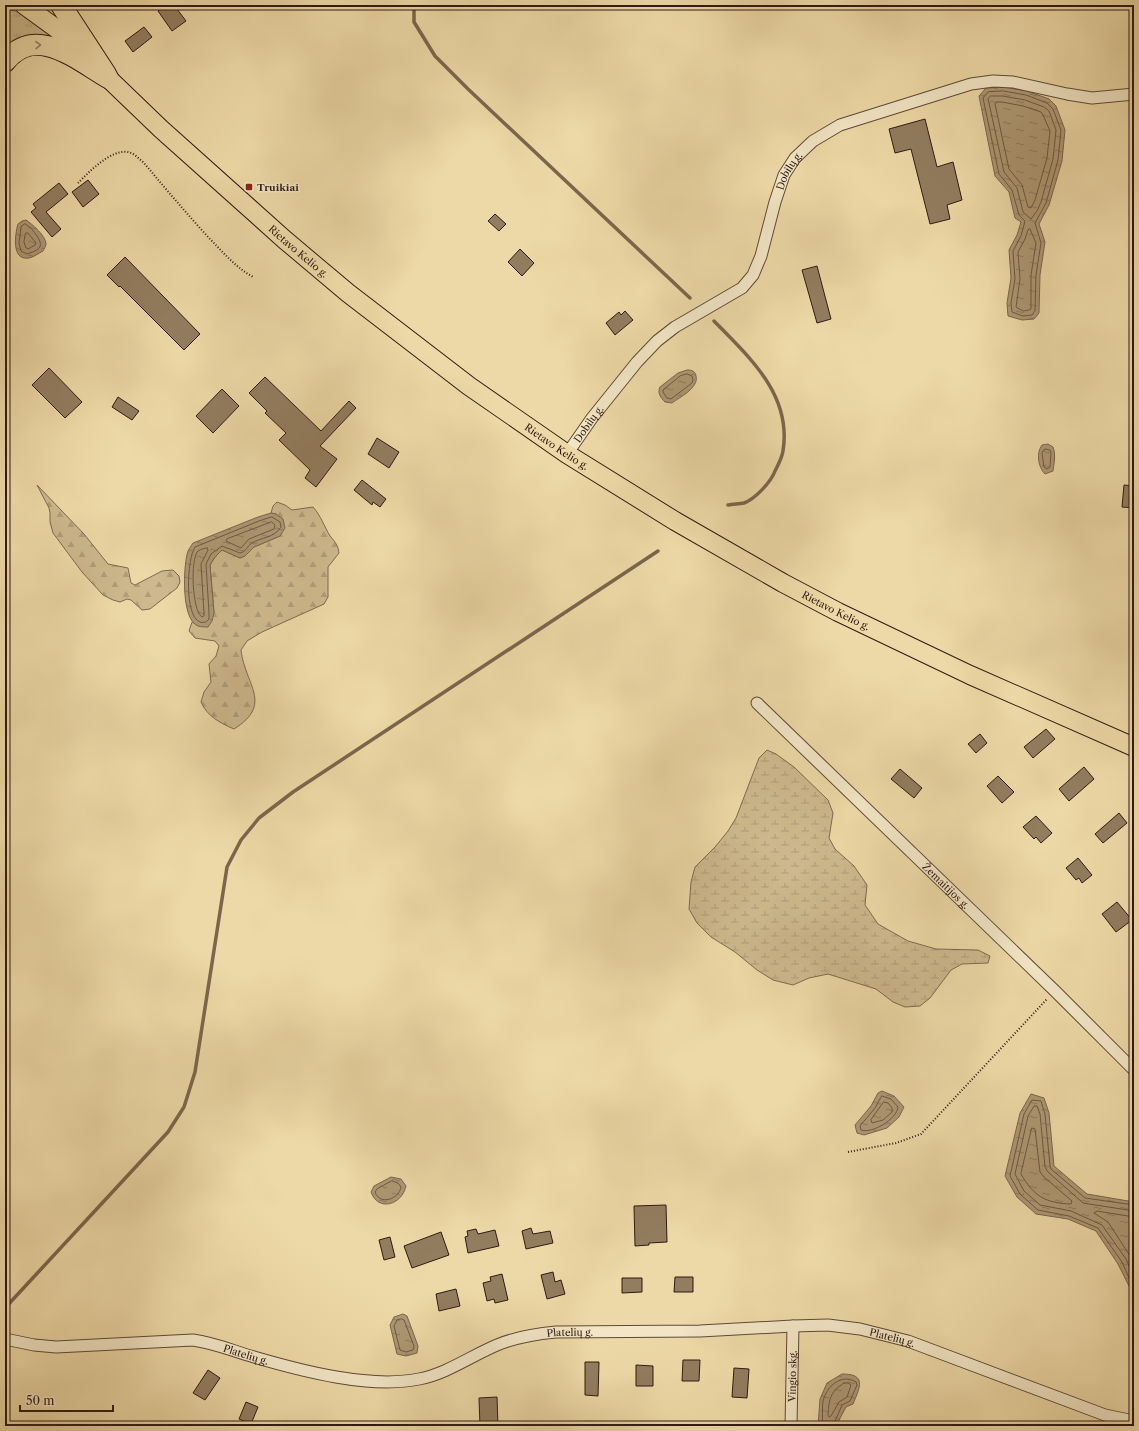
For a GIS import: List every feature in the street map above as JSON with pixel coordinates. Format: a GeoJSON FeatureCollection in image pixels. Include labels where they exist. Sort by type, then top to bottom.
{"type":"FeatureCollection","features":[{"type":"Feature","properties":{"kind":"highway"},"geometry":{"type":"LineString","coordinates":[[61,5],[108,78]]}},
{"type":"Feature","properties":{"kind":"highway"},"geometry":{"type":"LineString","coordinates":[[5,62],[10,55],[23,47],[37,44],[50,45],[108,78]]}},
{"type":"Feature","properties":{"kind":"main road","name":"Rietavo Kelio g."},"geometry":{"type":"LineString","coordinates":[[24,5],[57,29],[161,129],[240,200],[348,293],[469,386],[567,454],[687,529],[838,612],[970,675],[1134,747]]}},
{"type":"Feature","properties":{"kind":"main road","name":"Rietavo Kelio g."},"geometry":{"type":"LineString","coordinates":[[40,5],[57,29]]}},
{"type":"Feature","properties":{"kind":"street","name":"Dobilų g."},"geometry":{"type":"LineString","coordinates":[[567,454],[592,418],[637,362],[675,327],[742,288],[753,275],[761,256],[775,202],[784,175],[795,158],[813,141],[840,125],[971,84],[986,82],[1013,82],[1092,98],[1134,94]]}},
{"type":"Feature","properties":{"kind":"street","name":"Žemaitijos g."},"geometry":{"type":"LineString","coordinates":[[757,704],[1055,991],[1134,1070]]}},
{"type":"Feature","properties":{"kind":"street","name":"Platelių g."},"geometry":{"type":"LineString","coordinates":[[5,1339],[34,1345],[56,1347],[193,1340],[212,1343],[253,1357],[296,1369],[365,1381],[387,1382],[419,1379],[435,1374],[497,1345],[536,1334],[556,1332],[700,1331],[828,1325],[860,1329],[908,1341],[1105,1415],[1134,1421]]}},
{"type":"Feature","properties":{"kind":"street","name":"Vingio skg."},"geometry":{"type":"LineString","coordinates":[[791,1426],[793,1326]]}},
{"type":"Feature","properties":{"kind":"path"},"geometry":{"type":"LineString","coordinates":[[78,183],[95,167],[109,157],[118,153],[128,152],[136,156],[144,163],[232,263],[253,277]]}},
{"type":"Feature","properties":{"kind":"path"},"geometry":{"type":"LineString","coordinates":[[848,1152],[896,1143],[921,1134],[1055,991]]}},
{"type":"Feature","properties":{"kind":"green space"},"geometry":{"type":"Polygon","coordinates":[[[10,10],[16,11],[28,17],[53,38],[5,51],[5,16],[10,10]]]}},
{"type":"Feature","properties":{"kind":"green space"},"geometry":{"type":"Polygon","coordinates":[[[37,485],[84,534],[108,564],[128,568],[131,583],[135,585],[162,571],[173,570],[179,576],[180,582],[177,588],[150,609],[142,610],[131,600],[127,599],[120,602],[103,595],[82,572],[53,533],[50,522],[49,508],[37,485]]]}},
{"type":"Feature","properties":{"kind":"green space"},"geometry":{"type":"Polygon","coordinates":[[[277,502],[292,510],[313,507],[336,544],[339,553],[328,567],[328,597],[324,604],[262,632],[247,641],[241,650],[243,662],[254,693],[255,702],[253,711],[246,720],[234,729],[210,715],[201,702],[204,692],[211,682],[209,664],[216,656],[219,646],[215,641],[195,638],[189,631],[192,622],[199,626],[214,613],[210,565],[215,557],[222,550],[240,558],[245,556],[254,547],[280,536],[276,514],[271,513],[273,506],[277,502]]]}},
{"type":"Feature","properties":{"kind":"green space"},"geometry":{"type":"Polygon","coordinates":[[[767,750],[776,754],[794,767],[828,800],[833,813],[829,838],[835,849],[854,866],[867,885],[865,905],[878,924],[908,941],[936,949],[978,950],[990,956],[988,963],[962,964],[951,970],[930,998],[920,1006],[905,1007],[893,1002],[876,989],[828,974],[809,978],[793,985],[773,980],[757,970],[735,952],[711,937],[697,923],[689,909],[691,882],[695,867],[715,847],[736,818],[759,758],[767,750]]]}},
{"type":"Feature","properties":{"kind":"water"},"geometry":{"type":"Polygon","coordinates":[[[1003,87],[1027,91],[1049,99],[1056,106],[1065,130],[1062,161],[1049,205],[1039,224],[1045,242],[1040,275],[1039,313],[1034,319],[1022,320],[1008,316],[1007,303],[1011,278],[1009,250],[1017,235],[1021,222],[1015,218],[1009,192],[995,176],[979,96],[986,88],[1003,87]]]}},
{"type":"Feature","properties":{"kind":"water"},"geometry":{"type":"Polygon","coordinates":[[[26,220],[44,237],[46,244],[43,251],[35,256],[23,258],[17,251],[15,240],[18,224],[26,220]]]}},
{"type":"Feature","properties":{"kind":"water"},"geometry":{"type":"Polygon","coordinates":[[[687,370],[695,373],[695,384],[688,392],[672,403],[665,402],[659,393],[660,387],[678,373],[687,370]]]}},
{"type":"Feature","properties":{"kind":"water"},"geometry":{"type":"Polygon","coordinates":[[[1048,444],[1053,447],[1054,462],[1053,471],[1045,474],[1039,464],[1038,456],[1042,445],[1048,444]]]}},
{"type":"Feature","properties":{"kind":"water"},"geometry":{"type":"Polygon","coordinates":[[[271,513],[276,514],[283,519],[285,528],[280,536],[254,547],[245,556],[240,558],[222,550],[210,565],[214,613],[212,621],[208,627],[198,626],[192,622],[186,604],[184,580],[186,558],[193,543],[271,513]]]}},
{"type":"Feature","properties":{"kind":"water"},"geometry":{"type":"Polygon","coordinates":[[[882,1091],[894,1096],[904,1107],[899,1117],[887,1128],[864,1135],[857,1133],[855,1125],[871,1106],[878,1093],[882,1091]]]}},
{"type":"Feature","properties":{"kind":"water"},"geometry":{"type":"Polygon","coordinates":[[[1031,1094],[1044,1098],[1049,1113],[1054,1166],[1087,1194],[1134,1202],[1134,1296],[1118,1264],[1096,1231],[1068,1219],[1036,1214],[1017,1197],[1005,1176],[1020,1113],[1031,1094]]]}},
{"type":"Feature","properties":{"kind":"water"},"geometry":{"type":"Polygon","coordinates":[[[391,1177],[401,1179],[406,1186],[404,1193],[400,1198],[390,1204],[384,1204],[374,1198],[371,1192],[374,1186],[391,1177]]]}},
{"type":"Feature","properties":{"kind":"water"},"geometry":{"type":"Polygon","coordinates":[[[403,1314],[407,1316],[418,1346],[417,1353],[406,1356],[397,1354],[390,1325],[394,1317],[403,1314]]]}},
{"type":"Feature","properties":{"kind":"water"},"geometry":{"type":"Polygon","coordinates":[[[842,1374],[855,1376],[860,1383],[853,1404],[846,1407],[836,1426],[818,1426],[820,1399],[827,1383],[842,1374]]]}},
{"type":"Feature","properties":{"kind":"building"},"geometry":{"type":"Polygon","coordinates":[[[167,5],[174,5],[186,21],[172,31],[158,11],[167,5]]]}},
{"type":"Feature","properties":{"kind":"building"},"geometry":{"type":"Polygon","coordinates":[[[144,27],[152,37],[133,52],[125,41],[144,27]]]}},
{"type":"Feature","properties":{"kind":"building"},"geometry":{"type":"Polygon","coordinates":[[[925,119],[937,167],[953,162],[962,200],[947,205],[950,219],[930,224],[911,149],[895,153],[889,129],[925,119]]]}},
{"type":"Feature","properties":{"kind":"building"},"geometry":{"type":"Polygon","coordinates":[[[88,180],[99,194],[83,207],[72,192],[88,180]]]}},
{"type":"Feature","properties":{"kind":"building"},"geometry":{"type":"Polygon","coordinates":[[[59,183],[68,194],[46,212],[61,229],[52,237],[31,212],[36,208],[33,204],[59,183]]]}},
{"type":"Feature","properties":{"kind":"building"},"geometry":{"type":"Polygon","coordinates":[[[495,214],[506,224],[499,231],[488,221],[495,214]]]}},
{"type":"Feature","properties":{"kind":"building"},"geometry":{"type":"Polygon","coordinates":[[[520,249],[534,263],[522,276],[508,262],[520,249]]]}},
{"type":"Feature","properties":{"kind":"building"},"geometry":{"type":"Polygon","coordinates":[[[125,257],[200,334],[184,350],[107,275],[125,257]]]}},
{"type":"Feature","properties":{"kind":"building"},"geometry":{"type":"Polygon","coordinates":[[[817,266],[831,319],[817,323],[802,270],[817,266]]]}},
{"type":"Feature","properties":{"kind":"building"},"geometry":{"type":"Polygon","coordinates":[[[625,311],[633,320],[615,335],[606,323],[619,312],[621,315],[625,311]]]}},
{"type":"Feature","properties":{"kind":"building"},"geometry":{"type":"Polygon","coordinates":[[[49,368],[82,402],[65,418],[32,385],[49,368]]]}},
{"type":"Feature","properties":{"kind":"building"},"geometry":{"type":"Polygon","coordinates":[[[265,377],[321,431],[349,401],[356,408],[320,446],[337,459],[316,487],[305,478],[310,470],[279,440],[286,433],[265,413],[267,411],[249,393],[265,377]]]}},
{"type":"Feature","properties":{"kind":"building"},"geometry":{"type":"Polygon","coordinates":[[[222,389],[239,406],[213,433],[196,416],[222,389]]]}},
{"type":"Feature","properties":{"kind":"building"},"geometry":{"type":"Polygon","coordinates":[[[118,397],[139,411],[132,420],[112,407],[118,397]]]}},
{"type":"Feature","properties":{"kind":"building"},"geometry":{"type":"Polygon","coordinates":[[[377,438],[399,452],[389,468],[368,454],[377,438]]]}},
{"type":"Feature","properties":{"kind":"building"},"geometry":{"type":"Polygon","coordinates":[[[362,480],[386,499],[380,507],[373,502],[372,505],[354,490],[362,480]]]}},
{"type":"Feature","properties":{"kind":"building"},"geometry":{"type":"Polygon","coordinates":[[[1124,485],[1134,486],[1134,508],[1122,507],[1124,485]]]}},
{"type":"Feature","properties":{"kind":"building"},"geometry":{"type":"Polygon","coordinates":[[[1046,729],[1055,739],[1033,758],[1024,747],[1046,729]]]}},
{"type":"Feature","properties":{"kind":"building"},"geometry":{"type":"Polygon","coordinates":[[[980,734],[987,743],[976,753],[968,744],[980,734]]]}},
{"type":"Feature","properties":{"kind":"building"},"geometry":{"type":"Polygon","coordinates":[[[1084,767],[1094,779],[1069,801],[1059,789],[1084,767]]]}},
{"type":"Feature","properties":{"kind":"building"},"geometry":{"type":"Polygon","coordinates":[[[900,769],[922,788],[914,798],[891,779],[900,769]]]}},
{"type":"Feature","properties":{"kind":"building"},"geometry":{"type":"Polygon","coordinates":[[[998,776],[1014,792],[1002,803],[987,786],[998,776]]]}},
{"type":"Feature","properties":{"kind":"building"},"geometry":{"type":"Polygon","coordinates":[[[1119,813],[1127,823],[1103,843],[1095,834],[1119,813]]]}},
{"type":"Feature","properties":{"kind":"building"},"geometry":{"type":"Polygon","coordinates":[[[1036,816],[1052,833],[1041,843],[1036,837],[1034,839],[1023,827],[1036,816]]]}},
{"type":"Feature","properties":{"kind":"building"},"geometry":{"type":"Polygon","coordinates":[[[1078,858],[1092,875],[1082,883],[1079,878],[1076,880],[1066,868],[1078,858]]]}},
{"type":"Feature","properties":{"kind":"building"},"geometry":{"type":"Polygon","coordinates":[[[1117,902],[1132,920],[1116,932],[1102,914],[1117,902]]]}},
{"type":"Feature","properties":{"kind":"building"},"geometry":{"type":"Polygon","coordinates":[[[666,1205],[667,1242],[649,1243],[649,1245],[635,1246],[634,1206],[666,1205]]]}},
{"type":"Feature","properties":{"kind":"building"},"geometry":{"type":"Polygon","coordinates":[[[531,1228],[533,1234],[550,1231],[553,1243],[526,1249],[522,1231],[531,1228]]]}},
{"type":"Feature","properties":{"kind":"building"},"geometry":{"type":"Polygon","coordinates":[[[476,1229],[478,1234],[495,1230],[499,1246],[468,1253],[465,1237],[468,1236],[467,1231],[476,1229]]]}},
{"type":"Feature","properties":{"kind":"building"},"geometry":{"type":"Polygon","coordinates":[[[441,1232],[449,1255],[412,1268],[404,1246],[441,1232]]]}},
{"type":"Feature","properties":{"kind":"building"},"geometry":{"type":"Polygon","coordinates":[[[390,1237],[395,1257],[384,1260],[379,1240],[390,1237]]]}},
{"type":"Feature","properties":{"kind":"building"},"geometry":{"type":"Polygon","coordinates":[[[553,1272],[555,1282],[561,1280],[565,1294],[547,1299],[541,1275],[553,1272]]]}},
{"type":"Feature","properties":{"kind":"building"},"geometry":{"type":"Polygon","coordinates":[[[502,1274],[508,1300],[495,1303],[494,1299],[487,1301],[483,1283],[491,1281],[490,1277],[502,1274]]]}},
{"type":"Feature","properties":{"kind":"building"},"geometry":{"type":"Polygon","coordinates":[[[675,1277],[693,1277],[693,1292],[674,1292],[675,1277]]]}},
{"type":"Feature","properties":{"kind":"building"},"geometry":{"type":"Polygon","coordinates":[[[622,1278],[642,1278],[642,1292],[622,1293],[622,1278]]]}},
{"type":"Feature","properties":{"kind":"building"},"geometry":{"type":"Polygon","coordinates":[[[456,1289],[460,1306],[439,1311],[436,1294],[456,1289]]]}},
{"type":"Feature","properties":{"kind":"building"},"geometry":{"type":"Polygon","coordinates":[[[683,1360],[700,1360],[699,1381],[682,1381],[683,1360]]]}},
{"type":"Feature","properties":{"kind":"building"},"geometry":{"type":"Polygon","coordinates":[[[585,1362],[599,1362],[598,1396],[585,1395],[585,1362]]]}},
{"type":"Feature","properties":{"kind":"building"},"geometry":{"type":"Polygon","coordinates":[[[636,1365],[653,1366],[653,1386],[636,1386],[636,1365]]]}},
{"type":"Feature","properties":{"kind":"building"},"geometry":{"type":"Polygon","coordinates":[[[734,1368],[749,1369],[747,1398],[732,1397],[734,1368]]]}},
{"type":"Feature","properties":{"kind":"building"},"geometry":{"type":"Polygon","coordinates":[[[208,1370],[220,1378],[205,1400],[193,1393],[208,1370]]]}},
{"type":"Feature","properties":{"kind":"building"},"geometry":{"type":"Polygon","coordinates":[[[497,1397],[498,1426],[480,1426],[479,1398],[497,1397]]]}},
{"type":"Feature","properties":{"kind":"building"},"geometry":{"type":"Polygon","coordinates":[[[246,1402],[258,1407],[251,1424],[239,1419],[246,1402]]]}},
{"type":"Feature","properties":{"kind":"waterway"},"geometry":{"type":"LineString","coordinates":[[414,5],[414,22],[435,56],[468,89],[690,298]]}},
{"type":"Feature","properties":{"kind":"waterway"},"geometry":{"type":"LineString","coordinates":[[714,321],[741,349],[765,379],[775,395],[781,412],[784,431],[782,456],[770,480],[758,494],[748,501],[728,505]]}},
{"type":"Feature","properties":{"kind":"waterway"},"geometry":{"type":"LineString","coordinates":[[5,1308],[168,1132],[184,1107],[195,1072],[227,867],[241,840],[259,818],[293,792],[658,551]]}},
{"type":"Feature","properties":{"kind":"place","name":"Truikiai"},"geometry":{"type":"Point","coordinates":[249,187]}}]}
